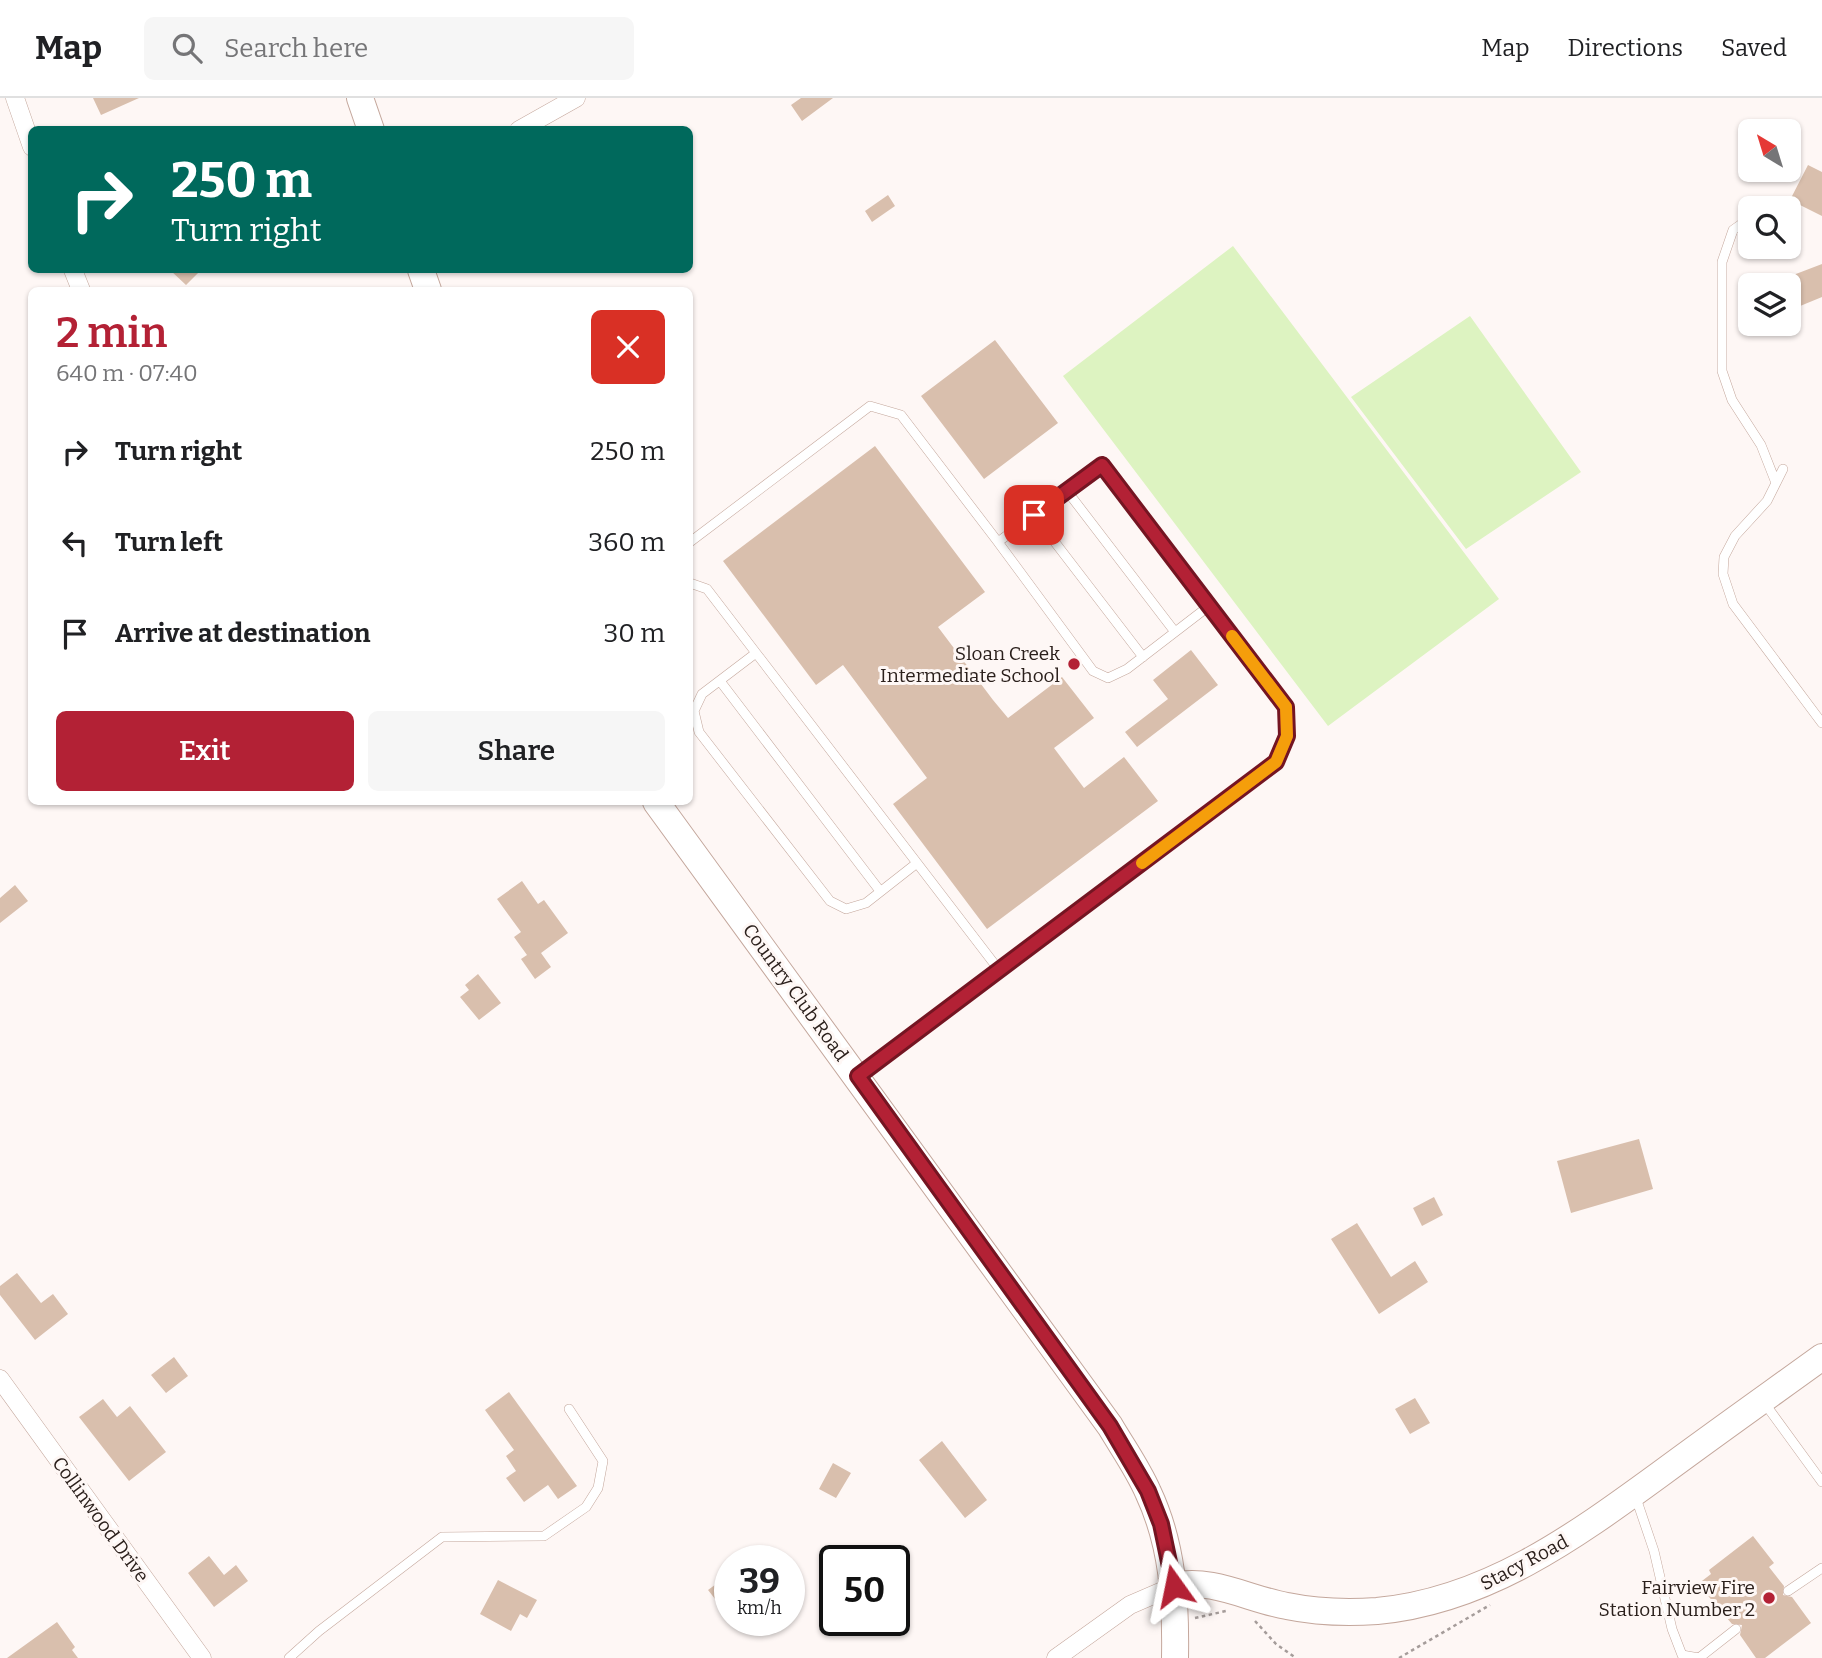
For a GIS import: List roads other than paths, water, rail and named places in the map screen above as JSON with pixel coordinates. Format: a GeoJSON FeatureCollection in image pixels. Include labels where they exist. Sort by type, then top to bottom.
{"type":"FeatureCollection","features":[{"type":"Feature","properties":{"kind":"main road"},"geometry":{"type":"LineString","coordinates":[[360,98],[370,126]]}},
{"type":"Feature","properties":{"kind":"main road","name":"Country Club Road"},"geometry":{"type":"LineString","coordinates":[[658,805],[858,1076],[1110,1426],[1148,1491],[1161,1524],[1174,1586],[1174,1658]]}},
{"type":"Feature","properties":{"kind":"main road","name":"Stacy Road"},"geometry":{"type":"LineString","coordinates":[[1174,1586],[1203,1584],[1289,1607],[1337,1611],[1377,1611],[1423,1603],[1476,1588],[1523,1566],[1568,1540],[1822,1357]]}},
{"type":"Feature","properties":{"kind":"street"},"geometry":{"type":"LineString","coordinates":[[15,98],[28,135]]}},
{"type":"Feature","properties":{"kind":"street"},"geometry":{"type":"LineString","coordinates":[[526,126],[576,98]]}},
{"type":"Feature","properties":{"kind":"street","name":"Collinwood Drive"},"geometry":{"type":"LineString","coordinates":[[0,1379],[202,1658]]}},
{"type":"Feature","properties":{"kind":"street"},"geometry":{"type":"LineString","coordinates":[[1056,1658],[1130,1605],[1174,1586]]}},
{"type":"Feature","properties":{"kind":"lane"},"geometry":{"type":"LineString","coordinates":[[1738,226],[1733,230],[1722,262],[1722,371],[1732,400],[1760,445],[1776,483]]}},
{"type":"Feature","properties":{"kind":"lane"},"geometry":{"type":"LineString","coordinates":[[693,540],[870,406],[901,415],[1093,671],[1108,678],[1143,657],[1209,606]]}},
{"type":"Feature","properties":{"kind":"lane"},"geometry":{"type":"LineString","coordinates":[[858,1076],[1276,762],[1287,736],[1286,707],[1102,465],[998,542]]}},
{"type":"Feature","properties":{"kind":"lane"},"geometry":{"type":"LineString","coordinates":[[1783,469],[1768,500],[1735,536],[1724,557],[1723,575],[1733,604],[1822,723]]}},
{"type":"Feature","properties":{"kind":"lane"},"geometry":{"type":"LineString","coordinates":[[1067,491],[1175,632]]}},
{"type":"Feature","properties":{"kind":"lane"},"geometry":{"type":"LineString","coordinates":[[1034,515],[1143,657]]}},
{"type":"Feature","properties":{"kind":"lane"},"geometry":{"type":"LineString","coordinates":[[693,584],[708,589],[999,970]]}},
{"type":"Feature","properties":{"kind":"lane"},"geometry":{"type":"LineString","coordinates":[[756,653],[702,694],[694,711],[699,732],[830,901],[846,909],[866,903],[917,863]]}},
{"type":"Feature","properties":{"kind":"lane"},"geometry":{"type":"LineString","coordinates":[[720,681],[880,891]]}},
{"type":"Feature","properties":{"kind":"lane"},"geometry":{"type":"LineString","coordinates":[[1762,1400],[1822,1482]]}},
{"type":"Feature","properties":{"kind":"lane"},"geometry":{"type":"LineString","coordinates":[[289,1658],[319,1631],[442,1537],[544,1536],[586,1507],[598,1488],[603,1461],[569,1409]]}},
{"type":"Feature","properties":{"kind":"lane"},"geometry":{"type":"LineString","coordinates":[[1634,1493],[1682,1655],[1699,1658],[1736,1629]]}},
{"type":"Feature","properties":{"kind":"lane"},"geometry":{"type":"LineString","coordinates":[[1788,1591],[1822,1568]]}},
{"type":"Feature","properties":{"kind":"place","name":"Sloan Creek Intermediate School"},"geometry":{"type":"Point","coordinates":[1074,664]}},
{"type":"Feature","properties":{"kind":"place","name":"Fairview Fire Station Number 2"},"geometry":{"type":"Point","coordinates":[1769,1598]}}]}
